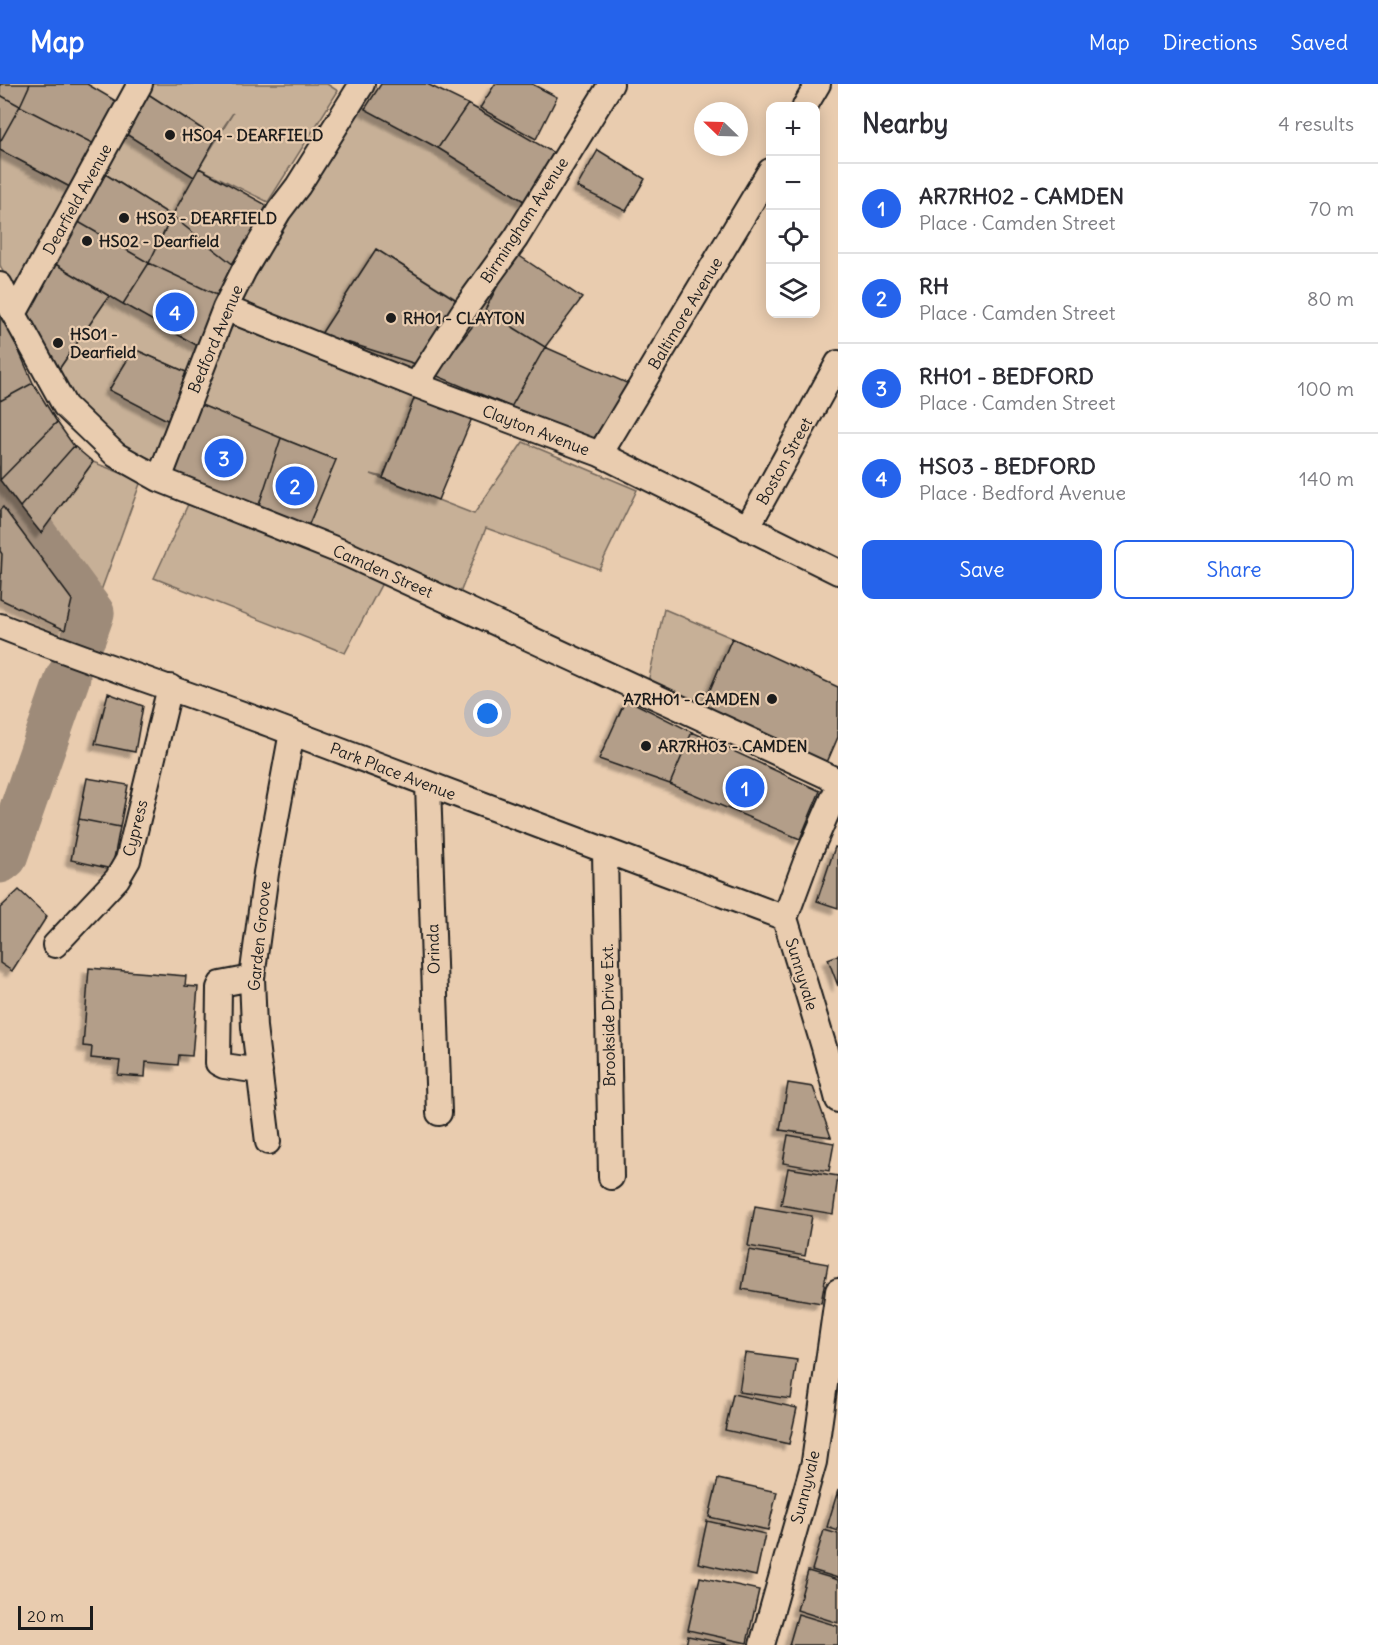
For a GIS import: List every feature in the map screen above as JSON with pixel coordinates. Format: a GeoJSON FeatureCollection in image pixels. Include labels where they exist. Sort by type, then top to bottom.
{"type":"FeatureCollection","features":[{"type":"Feature","properties":{"kind":"street","name":"Dearfield Avenue"},"geometry":{"type":"LineString","coordinates":[[14,314],[140,84]]}},
{"type":"Feature","properties":{"kind":"street","name":"Bedford Avenue"},"geometry":{"type":"LineString","coordinates":[[159,479],[225,308],[244,270],[279,211],[298,186],[362,84]]}},
{"type":"Feature","properties":{"kind":"street","name":"Birmingham Avenue"},"geometry":{"type":"LineString","coordinates":[[416,385],[467,306],[516,238],[611,84]]}},
{"type":"Feature","properties":{"kind":"street"},"geometry":{"type":"LineString","coordinates":[[807,102],[818,84]]}},
{"type":"Feature","properties":{"kind":"street","name":"Baltimore Avenue"},"geometry":{"type":"LineString","coordinates":[[600,454],[766,179]]}},
{"type":"Feature","properties":{"kind":"street","name":"Camden Street"},"geometry":{"type":"LineString","coordinates":[[0,285],[65,406],[116,455],[159,479],[348,554],[838,781]]}},
{"type":"Feature","properties":{"kind":"street","name":"Clayton Avenue"},"geometry":{"type":"LineString","coordinates":[[225,308],[416,385],[600,454],[838,572]]}},
{"type":"Feature","properties":{"kind":"street","name":"Boston Street"},"geometry":{"type":"LineString","coordinates":[[747,528],[838,363]]}},
{"type":"Feature","properties":{"kind":"street","name":"Park Place Avenue"},"geometry":{"type":"LineString","coordinates":[[0,626],[66,652],[292,732],[785,918]]}},
{"type":"Feature","properties":{"kind":"street","name":"Cypress"},"geometry":{"type":"LineString","coordinates":[[55,945],[117,879],[128,860],[170,687]]}},
{"type":"Feature","properties":{"kind":"street","name":"Garden Groove"},"geometry":{"type":"LineString","coordinates":[[268,1142],[252,978],[266,873],[292,732]]}},
{"type":"Feature","properties":{"kind":"street","name":"Orinda"},"geometry":{"type":"LineString","coordinates":[[428,785],[439,1113]]}},
{"type":"Feature","properties":{"kind":"street"},"geometry":{"type":"LineString","coordinates":[[785,918],[808,856],[838,787]]}},
{"type":"Feature","properties":{"kind":"street","name":"Brookside Drive Ext."},"geometry":{"type":"LineString","coordinates":[[605,852],[610,1177]]}},
{"type":"Feature","properties":{"kind":"street","name":"Sunnyvale"},"geometry":{"type":"LineString","coordinates":[[785,918],[838,1101]]}},
{"type":"Feature","properties":{"kind":"street"},"geometry":{"type":"LineString","coordinates":[[252,978],[221,984],[219,988],[218,1063],[224,1066],[260,1071]]}},
{"type":"Feature","properties":{"kind":"street","name":"Sunnyvale"},"geometry":{"type":"LineString","coordinates":[[762,1645],[814,1462],[835,1337],[838,1291]]}},
{"type":"Feature","properties":{"kind":"shaded area"},"geometry":{"type":"Polygon","coordinates":[[[149,84],[327,84],[338,91],[268,202],[199,168],[233,113],[216,138],[145,92],[149,84]]]}},
{"type":"Feature","properties":{"kind":"shaded area"},"geometry":{"type":"Polygon","coordinates":[[[352,101],[438,148],[535,208],[467,306],[376,249],[321,334],[236,304],[352,101]]]}},
{"type":"Feature","properties":{"kind":"shaded area"},"geometry":{"type":"Polygon","coordinates":[[[123,132],[194,177],[172,216],[102,172],[123,132]]]}},
{"type":"Feature","properties":{"kind":"shaded area"},"geometry":{"type":"Polygon","coordinates":[[[0,150],[70,187],[13,295],[0,265],[0,150]]]}},
{"type":"Feature","properties":{"kind":"shaded area"},"geometry":{"type":"Polygon","coordinates":[[[109,296],[200,347],[186,372],[134,349],[110,390],[169,421],[154,460],[120,447],[91,421],[57,372],[109,296]]]}},
{"type":"Feature","properties":{"kind":"shaded area"},"geometry":{"type":"Polygon","coordinates":[[[234,326],[416,394],[383,477],[371,474],[474,514],[523,442],[637,490],[599,569],[486,528],[460,593],[306,531],[335,460],[194,402],[217,341],[234,326]]]}},
{"type":"Feature","properties":{"kind":"shaded area"},"geometry":{"type":"Polygon","coordinates":[[[93,462],[141,481],[98,599],[41,533],[93,462]]]}},
{"type":"Feature","properties":{"kind":"shaded area"},"geometry":{"type":"Polygon","coordinates":[[[190,500],[383,581],[345,653],[154,578],[190,500]]]}},
{"type":"Feature","properties":{"kind":"shaded area"},"geometry":{"type":"Polygon","coordinates":[[[664,609],[732,638],[701,711],[648,682],[664,609]]]}},
{"type":"Feature","properties":{"kind":"building"},"geometry":{"type":"Polygon","coordinates":[[[0,84],[30,84],[20,106],[0,95],[0,84]]]}},
{"type":"Feature","properties":{"kind":"building"},"geometry":{"type":"Polygon","coordinates":[[[30,84],[87,84],[121,104],[96,145],[20,106],[30,84]]]}},
{"type":"Feature","properties":{"kind":"building"},"geometry":{"type":"Polygon","coordinates":[[[381,84],[427,84],[468,104],[438,148],[365,109],[381,84]]]}},
{"type":"Feature","properties":{"kind":"building"},"geometry":{"type":"Polygon","coordinates":[[[495,84],[532,84],[557,97],[536,139],[480,108],[495,84]]]}},
{"type":"Feature","properties":{"kind":"building","name":"HS04 - DEARFIELD"},"geometry":{"type":"Polygon","coordinates":[[[145,92],[216,138],[194,177],[123,132],[145,92]]]}},
{"type":"Feature","properties":{"kind":"building"},"geometry":{"type":"Polygon","coordinates":[[[0,95],[20,106],[0,142],[0,95]]]}},
{"type":"Feature","properties":{"kind":"building"},"geometry":{"type":"Polygon","coordinates":[[[468,104],[561,157],[532,206],[438,148],[468,104]]]}},
{"type":"Feature","properties":{"kind":"building"},"geometry":{"type":"Polygon","coordinates":[[[20,106],[96,145],[70,187],[0,150],[0,142],[20,106]]]}},
{"type":"Feature","properties":{"kind":"building"},"geometry":{"type":"Polygon","coordinates":[[[598,150],[645,179],[626,211],[577,187],[598,150]]]}},
{"type":"Feature","properties":{"kind":"building"},"geometry":{"type":"Polygon","coordinates":[[[199,168],[270,207],[235,266],[172,216],[199,168]]]}},
{"type":"Feature","properties":{"kind":"building","name":"HS03 - DEARFIELD"},"geometry":{"type":"Polygon","coordinates":[[[102,172],[172,216],[149,263],[75,220],[102,172]]]}},
{"type":"Feature","properties":{"kind":"building"},"geometry":{"type":"Polygon","coordinates":[[[172,216],[235,266],[219,296],[149,263],[172,216]]]}},
{"type":"Feature","properties":{"kind":"building","name":"HS02 - Dearfield"},"geometry":{"type":"Polygon","coordinates":[[[75,220],[149,263],[123,304],[52,262],[75,220]]]}},
{"type":"Feature","properties":{"kind":"building","name":"RH01 - CLAYTON"},"geometry":{"type":"Polygon","coordinates":[[[376,249],[461,303],[416,364],[321,334],[376,249]]]}},
{"type":"Feature","properties":{"kind":"building"},"geometry":{"type":"Polygon","coordinates":[[[515,253],[582,298],[545,347],[485,310],[515,253]]]}},
{"type":"Feature","properties":{"kind":"building","name":"HS01 - Dearfield"},"geometry":{"type":"Polygon","coordinates":[[[52,262],[109,296],[57,372],[23,314],[52,262]]]}},
{"type":"Feature","properties":{"kind":"building"},"geometry":{"type":"Polygon","coordinates":[[[149,263],[219,296],[200,347],[123,304],[149,263]]]}},
{"type":"Feature","properties":{"kind":"building"},"geometry":{"type":"Polygon","coordinates":[[[0,308],[33,383],[0,401],[0,308]]]}},
{"type":"Feature","properties":{"kind":"building"},"geometry":{"type":"Polygon","coordinates":[[[485,310],[545,347],[511,407],[435,375],[485,310]]]}},
{"type":"Feature","properties":{"kind":"building"},"geometry":{"type":"Polygon","coordinates":[[[545,347],[629,384],[593,440],[511,407],[545,347]]]}},
{"type":"Feature","properties":{"kind":"building"},"geometry":{"type":"Polygon","coordinates":[[[134,349],[186,372],[169,421],[109,390],[134,349]]]}},
{"type":"Feature","properties":{"kind":"building"},"geometry":{"type":"Polygon","coordinates":[[[33,383],[57,422],[0,480],[0,401],[33,383]]]}},
{"type":"Feature","properties":{"kind":"building"},"geometry":{"type":"Polygon","coordinates":[[[416,394],[472,418],[438,500],[383,478],[416,394]]]}},
{"type":"Feature","properties":{"kind":"building"},"geometry":{"type":"Polygon","coordinates":[[[194,402],[281,438],[257,511],[165,478],[194,402]]]}},
{"type":"Feature","properties":{"kind":"building"},"geometry":{"type":"Polygon","coordinates":[[[57,422],[74,446],[20,507],[0,480],[57,422]]]}},
{"type":"Feature","properties":{"kind":"building"},"geometry":{"type":"Polygon","coordinates":[[[281,438],[336,460],[306,531],[257,511],[281,438]]]}},
{"type":"Feature","properties":{"kind":"building"},"geometry":{"type":"Polygon","coordinates":[[[74,446],[93,462],[41,533],[20,507],[74,446]]]}},
{"type":"Feature","properties":{"kind":"building"},"geometry":{"type":"Polygon","coordinates":[[[3,507],[72,600],[65,630],[0,599],[2,554],[0,551],[0,510],[3,507]]]}},
{"type":"Feature","properties":{"kind":"building","name":"A7RH01 - CAMDEN"},"geometry":{"type":"Polygon","coordinates":[[[732,638],[838,687],[838,737],[825,767],[701,711],[732,638]]]}},
{"type":"Feature","properties":{"kind":"building"},"geometry":{"type":"Polygon","coordinates":[[[108,693],[143,706],[135,752],[95,744],[108,693]]]}},
{"type":"Feature","properties":{"kind":"building","name":"AR7RH03 - CAMDEN"},"geometry":{"type":"Polygon","coordinates":[[[626,699],[692,732],[670,784],[599,759],[626,699]]]}},
{"type":"Feature","properties":{"kind":"building"},"geometry":{"type":"Polygon","coordinates":[[[692,732],[820,791],[800,839],[670,784],[692,732]]]}},
{"type":"Feature","properties":{"kind":"building"},"geometry":{"type":"Polygon","coordinates":[[[87,778],[128,785],[120,827],[79,819],[87,778]]]}},
{"type":"Feature","properties":{"kind":"building"},"geometry":{"type":"Polygon","coordinates":[[[79,819],[120,827],[112,869],[71,860],[79,819]]]}},
{"type":"Feature","properties":{"kind":"building"},"geometry":{"type":"Polygon","coordinates":[[[835,847],[838,848],[838,908],[817,901],[835,847]]]}},
{"type":"Feature","properties":{"kind":"building"},"geometry":{"type":"Polygon","coordinates":[[[19,890],[47,916],[12,971],[0,963],[0,908],[19,890]]]}},
{"type":"Feature","properties":{"kind":"building"},"geometry":{"type":"Polygon","coordinates":[[[838,955],[838,986],[828,959],[838,955]]]}},
{"type":"Feature","properties":{"kind":"building"},"geometry":{"type":"Polygon","coordinates":[[[89,968],[186,976],[185,986],[198,987],[192,1056],[179,1055],[178,1065],[146,1062],[145,1077],[118,1075],[120,1061],[91,1058],[92,1047],[83,1046],[89,968]]]}},
{"type":"Feature","properties":{"kind":"building"},"geometry":{"type":"Polygon","coordinates":[[[788,1083],[813,1087],[831,1137],[780,1130],[788,1083]]]}},
{"type":"Feature","properties":{"kind":"building"},"geometry":{"type":"Polygon","coordinates":[[[788,1135],[834,1143],[829,1171],[783,1163],[788,1135]]]}},
{"type":"Feature","properties":{"kind":"building"},"geometry":{"type":"Polygon","coordinates":[[[788,1168],[838,1176],[833,1214],[781,1205],[788,1168]]]}},
{"type":"Feature","properties":{"kind":"building"},"geometry":{"type":"Polygon","coordinates":[[[755,1206],[812,1216],[805,1256],[748,1246],[755,1206]]]}},
{"type":"Feature","properties":{"kind":"building"},"geometry":{"type":"Polygon","coordinates":[[[749,1250],[828,1264],[821,1303],[742,1289],[749,1250]]]}},
{"type":"Feature","properties":{"kind":"building"},"geometry":{"type":"Polygon","coordinates":[[[745,1353],[797,1360],[791,1399],[739,1392],[745,1353]]]}},
{"type":"Feature","properties":{"kind":"building"},"geometry":{"type":"Polygon","coordinates":[[[733,1394],[797,1408],[789,1444],[725,1430],[733,1394]]]}},
{"type":"Feature","properties":{"kind":"building"},"geometry":{"type":"Polygon","coordinates":[[[718,1479],[777,1492],[768,1530],[709,1517],[718,1479]]]}},
{"type":"Feature","properties":{"kind":"building"},"geometry":{"type":"Polygon","coordinates":[[[838,1490],[838,1531],[827,1527],[838,1490]]]}},
{"type":"Feature","properties":{"kind":"building"},"geometry":{"type":"Polygon","coordinates":[[[707,1521],[765,1534],[756,1576],[698,1563],[707,1521]]]}},
{"type":"Feature","properties":{"kind":"building"},"geometry":{"type":"Polygon","coordinates":[[[824,1530],[838,1534],[838,1578],[812,1570],[824,1530]]]}},
{"type":"Feature","properties":{"kind":"building"},"geometry":{"type":"Polygon","coordinates":[[[808,1571],[838,1580],[838,1623],[797,1610],[808,1571]]]}},
{"type":"Feature","properties":{"kind":"building"},"geometry":{"type":"Polygon","coordinates":[[[700,1577],[759,1590],[747,1643],[688,1630],[700,1577]]]}},
{"type":"Feature","properties":{"kind":"building"},"geometry":{"type":"Polygon","coordinates":[[[798,1614],[838,1626],[838,1645],[789,1645],[798,1614]]]}},
{"type":"Feature","properties":{"kind":"building"},"geometry":{"type":"Polygon","coordinates":[[[688,1636],[732,1645],[686,1645],[688,1636]]]}},
{"type":"Feature","properties":{"kind":"waterway"},"geometry":{"type":"LineString","coordinates":[[0,488],[92,613],[84,636]]}},
{"type":"Feature","properties":{"kind":"waterway"},"geometry":{"type":"LineString","coordinates":[[0,861],[5,857],[68,677]]}},
{"type":"Feature","properties":{"kind":"place","name":"HS04 - DEARFIELD"},"geometry":{"type":"Point","coordinates":[170,135]}},
{"type":"Feature","properties":{"kind":"place","name":"HS03 - DEARFIELD"},"geometry":{"type":"Point","coordinates":[124,218]}},
{"type":"Feature","properties":{"kind":"place","name":"HS02 - Dearfield"},"geometry":{"type":"Point","coordinates":[87,241]}},
{"type":"Feature","properties":{"kind":"place","name":"HS03 - BEDFORD"},"geometry":{"type":"Point","coordinates":[175,312]}},
{"type":"Feature","properties":{"kind":"place","name":"RH01 - CLAYTON"},"geometry":{"type":"Point","coordinates":[391,318]}},
{"type":"Feature","properties":{"kind":"place","name":"HS01 - Dearfield"},"geometry":{"type":"Point","coordinates":[58,343]}},
{"type":"Feature","properties":{"kind":"place","name":"RH01 - BEDFORD"},"geometry":{"type":"Point","coordinates":[224,458]}},
{"type":"Feature","properties":{"kind":"place","name":"RH"},"geometry":{"type":"Point","coordinates":[295,486]}},
{"type":"Feature","properties":{"kind":"place","name":"A7RH01 - CAMDEN"},"geometry":{"type":"Point","coordinates":[772,699]}},
{"type":"Feature","properties":{"kind":"place","name":"AR7RH03 - CAMDEN"},"geometry":{"type":"Point","coordinates":[646,746]}},
{"type":"Feature","properties":{"kind":"place","name":"AR7RH02 - CAMDEN"},"geometry":{"type":"Point","coordinates":[745,788]}}]}
